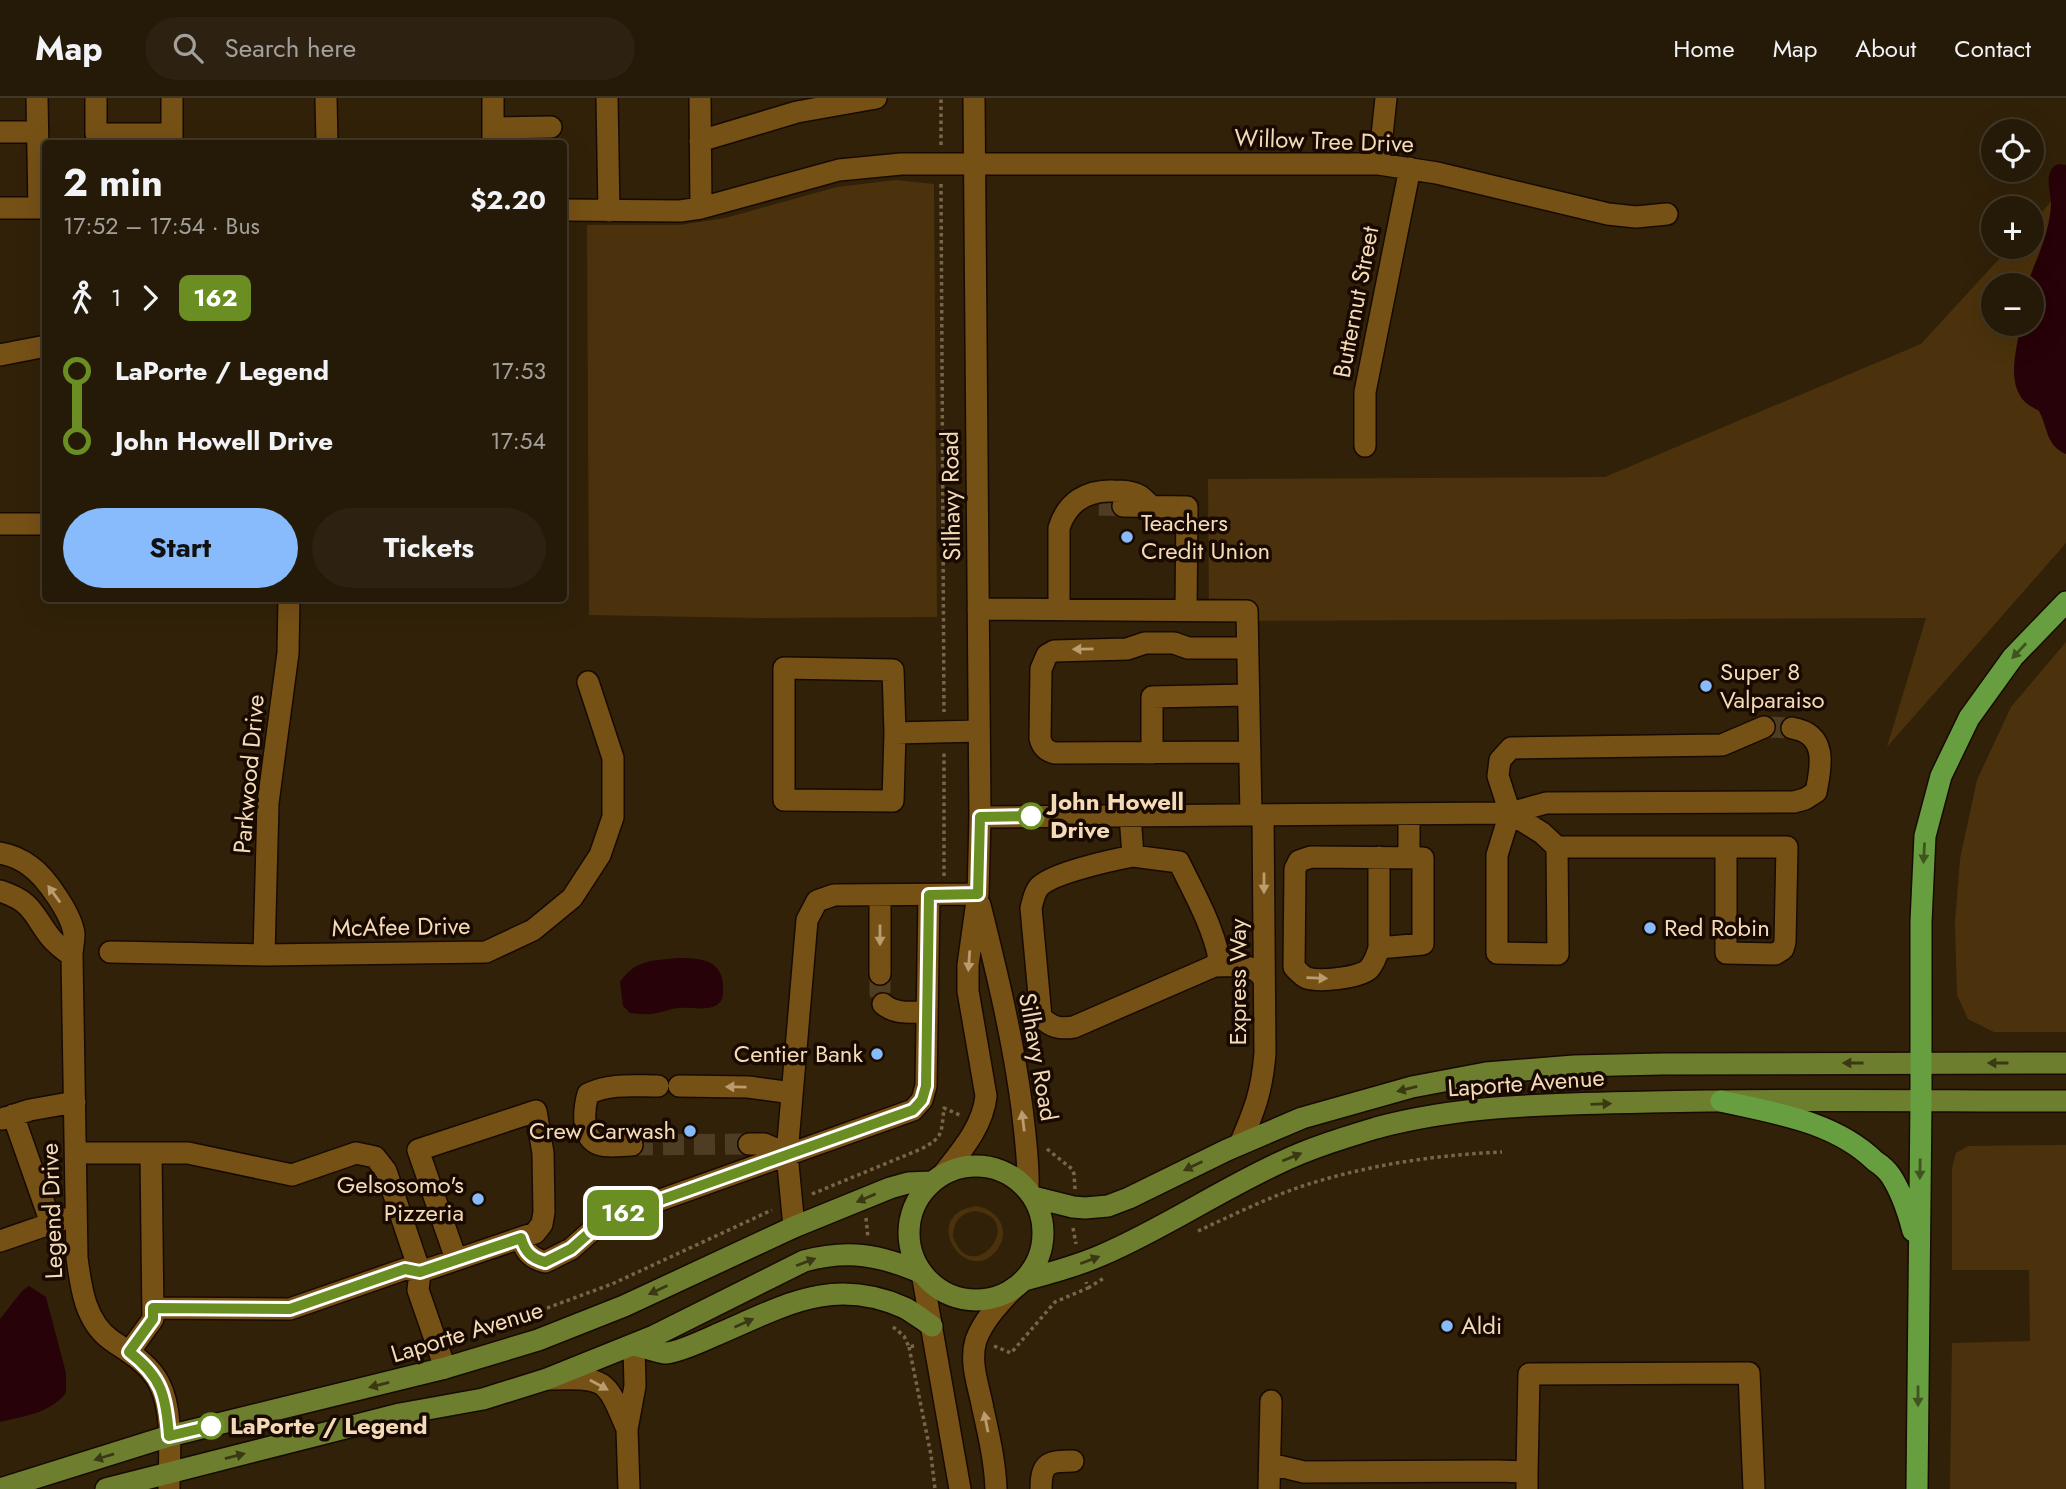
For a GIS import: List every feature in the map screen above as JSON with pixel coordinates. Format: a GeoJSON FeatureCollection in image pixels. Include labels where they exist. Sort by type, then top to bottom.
{"type":"FeatureCollection","features":[{"type":"Feature","properties":{"kind":"highway"},"geometry":{"type":"LineString","coordinates":[[1917,1489],[1921,922],[1925,836],[1941,776],[1969,718],[2013,657],[2066,602]]}},
{"type":"Feature","properties":{"kind":"highway"},"geometry":{"type":"LineString","coordinates":[[1721,1101],[1796,1118],[1832,1131],[1864,1149],[1890,1174],[1907,1207],[1919,1255]]}},
{"type":"Feature","properties":{"kind":"main road","name":"Laporte Avenue"},"geometry":{"type":"LineString","coordinates":[[1031,1193],[1073,1207],[1108,1206],[1302,1118],[1412,1087],[1486,1073],[1574,1066],[1662,1064],[2066,1063]]}},
{"type":"Feature","properties":{"kind":"main road","name":"Laporte Avenue"},"geometry":{"type":"LineString","coordinates":[[1019,1284],[1102,1255],[1280,1162],[1380,1127],[1479,1109],[1533,1105],[1721,1101],[2066,1101]]}},
{"type":"Feature","properties":{"kind":"main road"},"geometry":{"type":"LineString","coordinates":[[979,1165],[998,1169],[1014,1177],[1031,1193],[1040,1210],[1044,1240],[1034,1268],[1019,1284],[996,1297],[976,1300],[956,1297],[938,1289],[922,1273],[913,1257],[909,1222],[917,1200],[938,1178],[961,1167],[979,1165]]}},
{"type":"Feature","properties":{"kind":"main road","name":"Laporte Avenue"},"geometry":{"type":"LineString","coordinates":[[0,1489],[169,1436],[445,1368],[538,1340],[624,1306],[794,1227],[890,1188],[938,1178]]}},
{"type":"Feature","properties":{"kind":"main road"},"geometry":{"type":"LineString","coordinates":[[106,1489],[169,1481],[400,1415],[483,1399],[547,1379],[634,1345],[804,1261],[844,1253],[902,1265],[922,1273]]}},
{"type":"Feature","properties":{"kind":"main road"},"geometry":{"type":"LineString","coordinates":[[634,1345],[668,1353],[791,1302],[835,1293],[857,1295],[905,1309],[932,1326]]}},
{"type":"Feature","properties":{"kind":"street"},"geometry":{"type":"LineString","coordinates":[[0,208],[42,208],[37,98]]}},
{"type":"Feature","properties":{"kind":"street"},"geometry":{"type":"LineString","coordinates":[[96,98],[96,134],[172,139],[172,98]]}},
{"type":"Feature","properties":{"kind":"street"},"geometry":{"type":"LineString","coordinates":[[326,98],[327,140]]}},
{"type":"Feature","properties":{"kind":"street"},"geometry":{"type":"LineString","coordinates":[[493,98],[493,136],[551,127]]}},
{"type":"Feature","properties":{"kind":"street"},"geometry":{"type":"LineString","coordinates":[[607,98],[609,211]]}},
{"type":"Feature","properties":{"kind":"street"},"geometry":{"type":"LineString","coordinates":[[700,98],[701,208]]}},
{"type":"Feature","properties":{"kind":"street"},"geometry":{"type":"LineString","coordinates":[[700,141],[797,112],[876,98]]}},
{"type":"Feature","properties":{"kind":"street","name":"Silhavy Road"},"geometry":{"type":"LineString","coordinates":[[938,1178],[978,1125],[984,1108],[985,1083],[968,991],[968,965],[978,894],[980,817],[974,98]]}},
{"type":"Feature","properties":{"kind":"street"},"geometry":{"type":"LineString","coordinates":[[1379,164],[1386,98]]}},
{"type":"Feature","properties":{"kind":"street"},"geometry":{"type":"LineString","coordinates":[[0,132],[37,132]]}},
{"type":"Feature","properties":{"kind":"street","name":"Willow Tree Drive"},"geometry":{"type":"LineString","coordinates":[[567,210],[680,211],[701,208],[839,170],[870,166],[941,163],[1379,164],[1410,168],[1608,215],[1636,218],[1667,214]]}},
{"type":"Feature","properties":{"kind":"street","name":"Butternut Street"},"geometry":{"type":"LineString","coordinates":[[1365,446],[1365,392],[1410,168]]}},
{"type":"Feature","properties":{"kind":"street"},"geometry":{"type":"LineString","coordinates":[[0,355],[42,347]]}},
{"type":"Feature","properties":{"kind":"street"},"geometry":{"type":"LineString","coordinates":[[1059,610],[1059,528],[1072,504],[1083,496],[1101,491],[1128,491],[1139,495],[1152,507]]}},
{"type":"Feature","properties":{"kind":"street"},"geometry":{"type":"LineString","coordinates":[[1072,504],[1099,505]]}},
{"type":"Feature","properties":{"kind":"street"},"geometry":{"type":"LineString","coordinates":[[978,609],[1186,610],[1187,507],[1122,506]]}},
{"type":"Feature","properties":{"kind":"street"},"geometry":{"type":"LineString","coordinates":[[0,524],[42,524]]}},
{"type":"Feature","properties":{"kind":"street","name":"Parkwood Drive"},"geometry":{"type":"LineString","coordinates":[[264,955],[268,803],[288,653],[289,602]]}},
{"type":"Feature","properties":{"kind":"street","name":"Express Way"},"geometry":{"type":"LineString","coordinates":[[1186,610],[1247,611],[1250,752],[1257,815],[1265,1053],[1263,1081],[1240,1144]]}},
{"type":"Feature","properties":{"kind":"street"},"geometry":{"type":"LineString","coordinates":[[1248,648],[1188,648],[1174,643],[1145,643],[1127,649],[1054,651],[1047,655],[1041,669],[1040,738],[1042,745],[1055,754],[1250,752]]}},
{"type":"Feature","properties":{"kind":"street"},"geometry":{"type":"LineString","coordinates":[[784,668],[893,670],[894,733],[893,801],[784,800],[784,668]]}},
{"type":"Feature","properties":{"kind":"street","name":"McAfee Drive"},"geometry":{"type":"LineString","coordinates":[[110,952],[264,955],[486,952],[533,930],[572,898],[600,855],[613,817],[613,758],[588,682]]}},
{"type":"Feature","properties":{"kind":"street"},"geometry":{"type":"LineString","coordinates":[[1152,753],[1152,697],[1248,695]]}},
{"type":"Feature","properties":{"kind":"street"},"geometry":{"type":"LineString","coordinates":[[1557,847],[1558,954],[1497,953],[1497,855],[1510,813],[1498,776],[1500,760],[1511,748],[1722,744],[1764,727]]}},
{"type":"Feature","properties":{"kind":"street"},"geometry":{"type":"LineString","coordinates":[[980,817],[1510,813],[1546,803],[1794,802],[1816,792],[1820,757],[1812,735],[1792,728]]}},
{"type":"Feature","properties":{"kind":"street"},"geometry":{"type":"LineString","coordinates":[[894,733],[979,731]]}},
{"type":"Feature","properties":{"kind":"street"},"geometry":{"type":"LineString","coordinates":[[1510,813],[1542,833],[1557,847],[1726,847],[1787,847],[1783,950],[1775,954],[1727,953],[1726,847]]}},
{"type":"Feature","properties":{"kind":"street"},"geometry":{"type":"LineString","coordinates":[[1409,814],[1409,858]]}},
{"type":"Feature","properties":{"kind":"street"},"geometry":{"type":"LineString","coordinates":[[1130,816],[1133,856]]}},
{"type":"Feature","properties":{"kind":"street","name":"Legend Drive"},"geometry":{"type":"LineString","coordinates":[[0,853],[13,856],[32,867],[54,892],[74,933],[72,956],[76,1214],[81,1287],[89,1313],[108,1338],[150,1369],[160,1384],[167,1412],[169,1481]]}},
{"type":"Feature","properties":{"kind":"street"},"geometry":{"type":"LineString","coordinates":[[1214,966],[1219,958],[1216,944],[1179,862],[1133,856],[1075,870],[1040,886],[1034,895],[1031,908],[1041,1017],[1050,1026],[1074,1027],[1214,966],[1255,969],[1261,973],[1264,980]]}},
{"type":"Feature","properties":{"kind":"street"},"geometry":{"type":"LineString","coordinates":[[1379,857],[1380,948],[1373,964],[1358,975],[1318,980],[1304,978],[1294,967],[1295,869],[1299,861],[1311,857],[1379,857],[1423,858],[1423,944],[1380,948]]}},
{"type":"Feature","properties":{"kind":"street"},"geometry":{"type":"LineString","coordinates":[[0,891],[29,905],[52,939],[72,956]]}},
{"type":"Feature","properties":{"kind":"street"},"geometry":{"type":"LineString","coordinates":[[794,1227],[787,1154],[807,920],[817,901],[834,895],[978,894]]}},
{"type":"Feature","properties":{"kind":"street","name":"Silhavy Road"},"geometry":{"type":"LineString","coordinates":[[978,894],[1010,1027],[1031,1193]]}},
{"type":"Feature","properties":{"kind":"street"},"geometry":{"type":"LineString","coordinates":[[880,895],[880,974]]}},
{"type":"Feature","properties":{"kind":"street"},"geometry":{"type":"LineString","coordinates":[[521,1238],[524,1249],[534,1259],[545,1262],[571,1249],[596,1227],[621,1214],[913,1110],[922,1100],[926,1086],[936,895]]}},
{"type":"Feature","properties":{"kind":"street"},"geometry":{"type":"LineString","coordinates":[[883,1004],[898,1012],[928,1012]]}},
{"type":"Feature","properties":{"kind":"street"},"geometry":{"type":"LineString","coordinates":[[1010,1027],[1041,1017]]}},
{"type":"Feature","properties":{"kind":"street"},"geometry":{"type":"LineString","coordinates":[[632,1144],[597,1143],[589,1137],[586,1127],[588,1094],[600,1088],[617,1086],[657,1086]]}},
{"type":"Feature","properties":{"kind":"street"},"geometry":{"type":"LineString","coordinates":[[680,1086],[748,1087],[792,1093]]}},
{"type":"Feature","properties":{"kind":"street"},"geometry":{"type":"LineString","coordinates":[[51,1223],[7,1117],[75,1102]]}},
{"type":"Feature","properties":{"kind":"street"},"geometry":{"type":"LineString","coordinates":[[153,1308],[290,1309],[405,1269],[420,1272],[535,1233],[542,1224],[544,1212],[543,1153],[536,1111],[418,1150],[456,1259]]}},
{"type":"Feature","properties":{"kind":"street"},"geometry":{"type":"LineString","coordinates":[[749,1144],[764,1144],[787,1154]]}},
{"type":"Feature","properties":{"kind":"street"},"geometry":{"type":"LineString","coordinates":[[76,1153],[188,1153],[292,1175],[356,1153],[375,1157],[386,1171],[420,1272],[418,1290],[445,1368]]}},
{"type":"Feature","properties":{"kind":"street"},"geometry":{"type":"LineString","coordinates":[[129,1352],[153,1319],[151,1153]]}},
{"type":"Feature","properties":{"kind":"street"},"geometry":{"type":"LineString","coordinates":[[0,1241],[76,1214]]}},
{"type":"Feature","properties":{"kind":"street"},"geometry":{"type":"LineString","coordinates":[[922,1273],[960,1489]]}},
{"type":"Feature","properties":{"kind":"street"},"geometry":{"type":"LineString","coordinates":[[996,1489],[995,1468],[975,1377],[974,1350],[989,1317],[1019,1284]]}},
{"type":"Feature","properties":{"kind":"street"},"geometry":{"type":"LineString","coordinates":[[629,1489],[627,1429],[635,1386],[634,1345]]}},
{"type":"Feature","properties":{"kind":"street"},"geometry":{"type":"LineString","coordinates":[[1270,1464],[1304,1472],[1497,1471],[1527,1481],[1529,1374],[1749,1373],[1754,1489]]}},
{"type":"Feature","properties":{"kind":"street"},"geometry":{"type":"LineString","coordinates":[[547,1379],[585,1378],[603,1384],[613,1394],[627,1429]]}},
{"type":"Feature","properties":{"kind":"street"},"geometry":{"type":"LineString","coordinates":[[1269,1489],[1271,1401]]}},
{"type":"Feature","properties":{"kind":"street"},"geometry":{"type":"LineString","coordinates":[[1041,1489],[1042,1471],[1046,1466],[1056,1461],[1073,1461]]}},
{"type":"Feature","properties":{"kind":"path"},"geometry":{"type":"LineString","coordinates":[[936,895],[944,732],[941,98]]}},
{"type":"Feature","properties":{"kind":"path"},"geometry":{"type":"LineString","coordinates":[[501,1325],[612,1284],[792,1202],[936,1141],[941,1132],[944,1100]]}},
{"type":"Feature","properties":{"kind":"path"},"geometry":{"type":"LineString","coordinates":[[944,1108],[964,1117]]}},
{"type":"Feature","properties":{"kind":"path"},"geometry":{"type":"LineString","coordinates":[[1044,1144],[1072,1169],[1075,1191]]}},
{"type":"Feature","properties":{"kind":"path"},"geometry":{"type":"LineString","coordinates":[[1198,1231],[1257,1204],[1323,1180],[1409,1160],[1456,1154],[1502,1153]]}},
{"type":"Feature","properties":{"kind":"path"},"geometry":{"type":"LineString","coordinates":[[866,1213],[868,1242]]}},
{"type":"Feature","properties":{"kind":"path"},"geometry":{"type":"LineString","coordinates":[[1072,1219],[1077,1250]]}},
{"type":"Feature","properties":{"kind":"path"},"geometry":{"type":"LineString","coordinates":[[991,1345],[1011,1353],[1055,1302],[1088,1289],[1111,1273]]}},
{"type":"Feature","properties":{"kind":"path"},"geometry":{"type":"LineString","coordinates":[[1084,1278],[1088,1289]]}},
{"type":"Feature","properties":{"kind":"path"},"geometry":{"type":"LineString","coordinates":[[889,1325],[904,1336],[909,1347],[931,1455],[935,1489]]}},
{"type":"Feature","properties":{"kind":"path"},"geometry":{"type":"LineString","coordinates":[[909,1347],[920,1345]]}},
{"type":"Feature","properties":{"kind":"shaded area"},"geometry":{"type":"Polygon","coordinates":[[[2066,165],[2066,454],[2059,451],[2051,441],[2039,411],[2019,394],[2014,374],[2018,336],[2044,336],[2044,273],[2032,273],[2037,259],[2044,259],[2044,239],[2051,204],[2049,175],[2054,166],[2066,165]]]}},
{"type":"Feature","properties":{"kind":"shaded area"},"geometry":{"type":"Polygon","coordinates":[[[896,180],[934,184],[937,617],[589,615],[587,225],[680,225],[725,218],[837,187],[896,180]]]}},
{"type":"Feature","properties":{"kind":"shaded area"},"geometry":{"type":"Polygon","coordinates":[[[2066,185],[2066,543],[1887,747],[1926,618],[1209,621],[1208,479],[1605,477],[1921,344],[1981,279],[1981,336],[2044,336],[2044,273],[1986,273],[1999,259],[2044,259],[2044,210],[2066,185]]]}},
{"type":"Feature","properties":{"kind":"shaded area"},"geometry":{"type":"Polygon","coordinates":[[[2066,642],[2066,1032],[1994,1032],[1968,1019],[1957,995],[1955,924],[1960,859],[1977,780],[2011,707],[2066,642]]]}},
{"type":"Feature","properties":{"kind":"shaded area"},"geometry":{"type":"Polygon","coordinates":[[[678,958],[703,960],[716,967],[723,981],[722,999],[717,1005],[676,1008],[647,1014],[630,1013],[623,1006],[620,982],[626,974],[645,962],[678,958]]]}},
{"type":"Feature","properties":{"kind":"shaded area"},"geometry":{"type":"Polygon","coordinates":[[[2066,1145],[2066,1489],[1950,1489],[1952,1343],[2030,1341],[2029,1270],[1952,1270],[1952,1168],[1956,1153],[1968,1146],[2066,1145]]]}},
{"type":"Feature","properties":{"kind":"shaded area"},"geometry":{"type":"Polygon","coordinates":[[[976,1206],[990,1211],[1000,1222],[1003,1235],[1001,1242],[997,1250],[985,1260],[973,1261],[962,1256],[953,1246],[949,1234],[950,1222],[959,1212],[976,1206]],[[975,1211],[958,1219],[953,1237],[962,1251],[972,1256],[983,1254],[991,1246],[997,1236],[997,1225],[990,1216],[975,1211]]]}},
{"type":"Feature","properties":{"kind":"shaded area"},"geometry":{"type":"Polygon","coordinates":[[[29,1286],[46,1297],[66,1373],[66,1393],[60,1400],[44,1409],[0,1422],[0,1319],[29,1286]]]}},
{"type":"Feature","properties":{"kind":"tunnel"},"geometry":{"type":"LineString","coordinates":[[1099,505],[1123,506]]}},
{"type":"Feature","properties":{"kind":"tunnel"},"geometry":{"type":"LineString","coordinates":[[1764,727],[1792,728]]}},
{"type":"Feature","properties":{"kind":"tunnel"},"geometry":{"type":"LineString","coordinates":[[880,974],[883,1004]]}},
{"type":"Feature","properties":{"kind":"tunnel"},"geometry":{"type":"LineString","coordinates":[[632,1145],[749,1144]]}},
{"type":"Feature","properties":{"kind":"bus line","name":"162"},"geometry":{"type":"LineString","coordinates":[[211,1426],[169,1436],[167,1412],[160,1384],[150,1369],[129,1352],[153,1319],[153,1308],[290,1309],[405,1269],[420,1272],[521,1238],[524,1249],[534,1259],[545,1262],[559,1257],[596,1227],[621,1214],[913,1110],[922,1100],[926,1086],[929,895],[978,894],[980,817],[1031,816]]}},
{"type":"Feature","properties":{"kind":"place","name":"Teachers Credit Union"},"geometry":{"type":"Point","coordinates":[1127,537]}},
{"type":"Feature","properties":{"kind":"place","name":"Super 8 Valparaiso"},"geometry":{"type":"Point","coordinates":[1706,686]}},
{"type":"Feature","properties":{"kind":"place","name":"John Howell Drive"},"geometry":{"type":"Point","coordinates":[1031,816]}},
{"type":"Feature","properties":{"kind":"place","name":"Red Robin"},"geometry":{"type":"Point","coordinates":[1650,928]}},
{"type":"Feature","properties":{"kind":"place","name":"Centier Bank"},"geometry":{"type":"Point","coordinates":[877,1054]}},
{"type":"Feature","properties":{"kind":"place","name":"Crew Carwash"},"geometry":{"type":"Point","coordinates":[690,1131]}},
{"type":"Feature","properties":{"kind":"place","name":"Gelsosomo's Pizzeria"},"geometry":{"type":"Point","coordinates":[478,1199]}},
{"type":"Feature","properties":{"kind":"place","name":"Aldi"},"geometry":{"type":"Point","coordinates":[1447,1326]}},
{"type":"Feature","properties":{"kind":"place","name":"LaPorte / Legend"},"geometry":{"type":"Point","coordinates":[211,1426]}}]}
